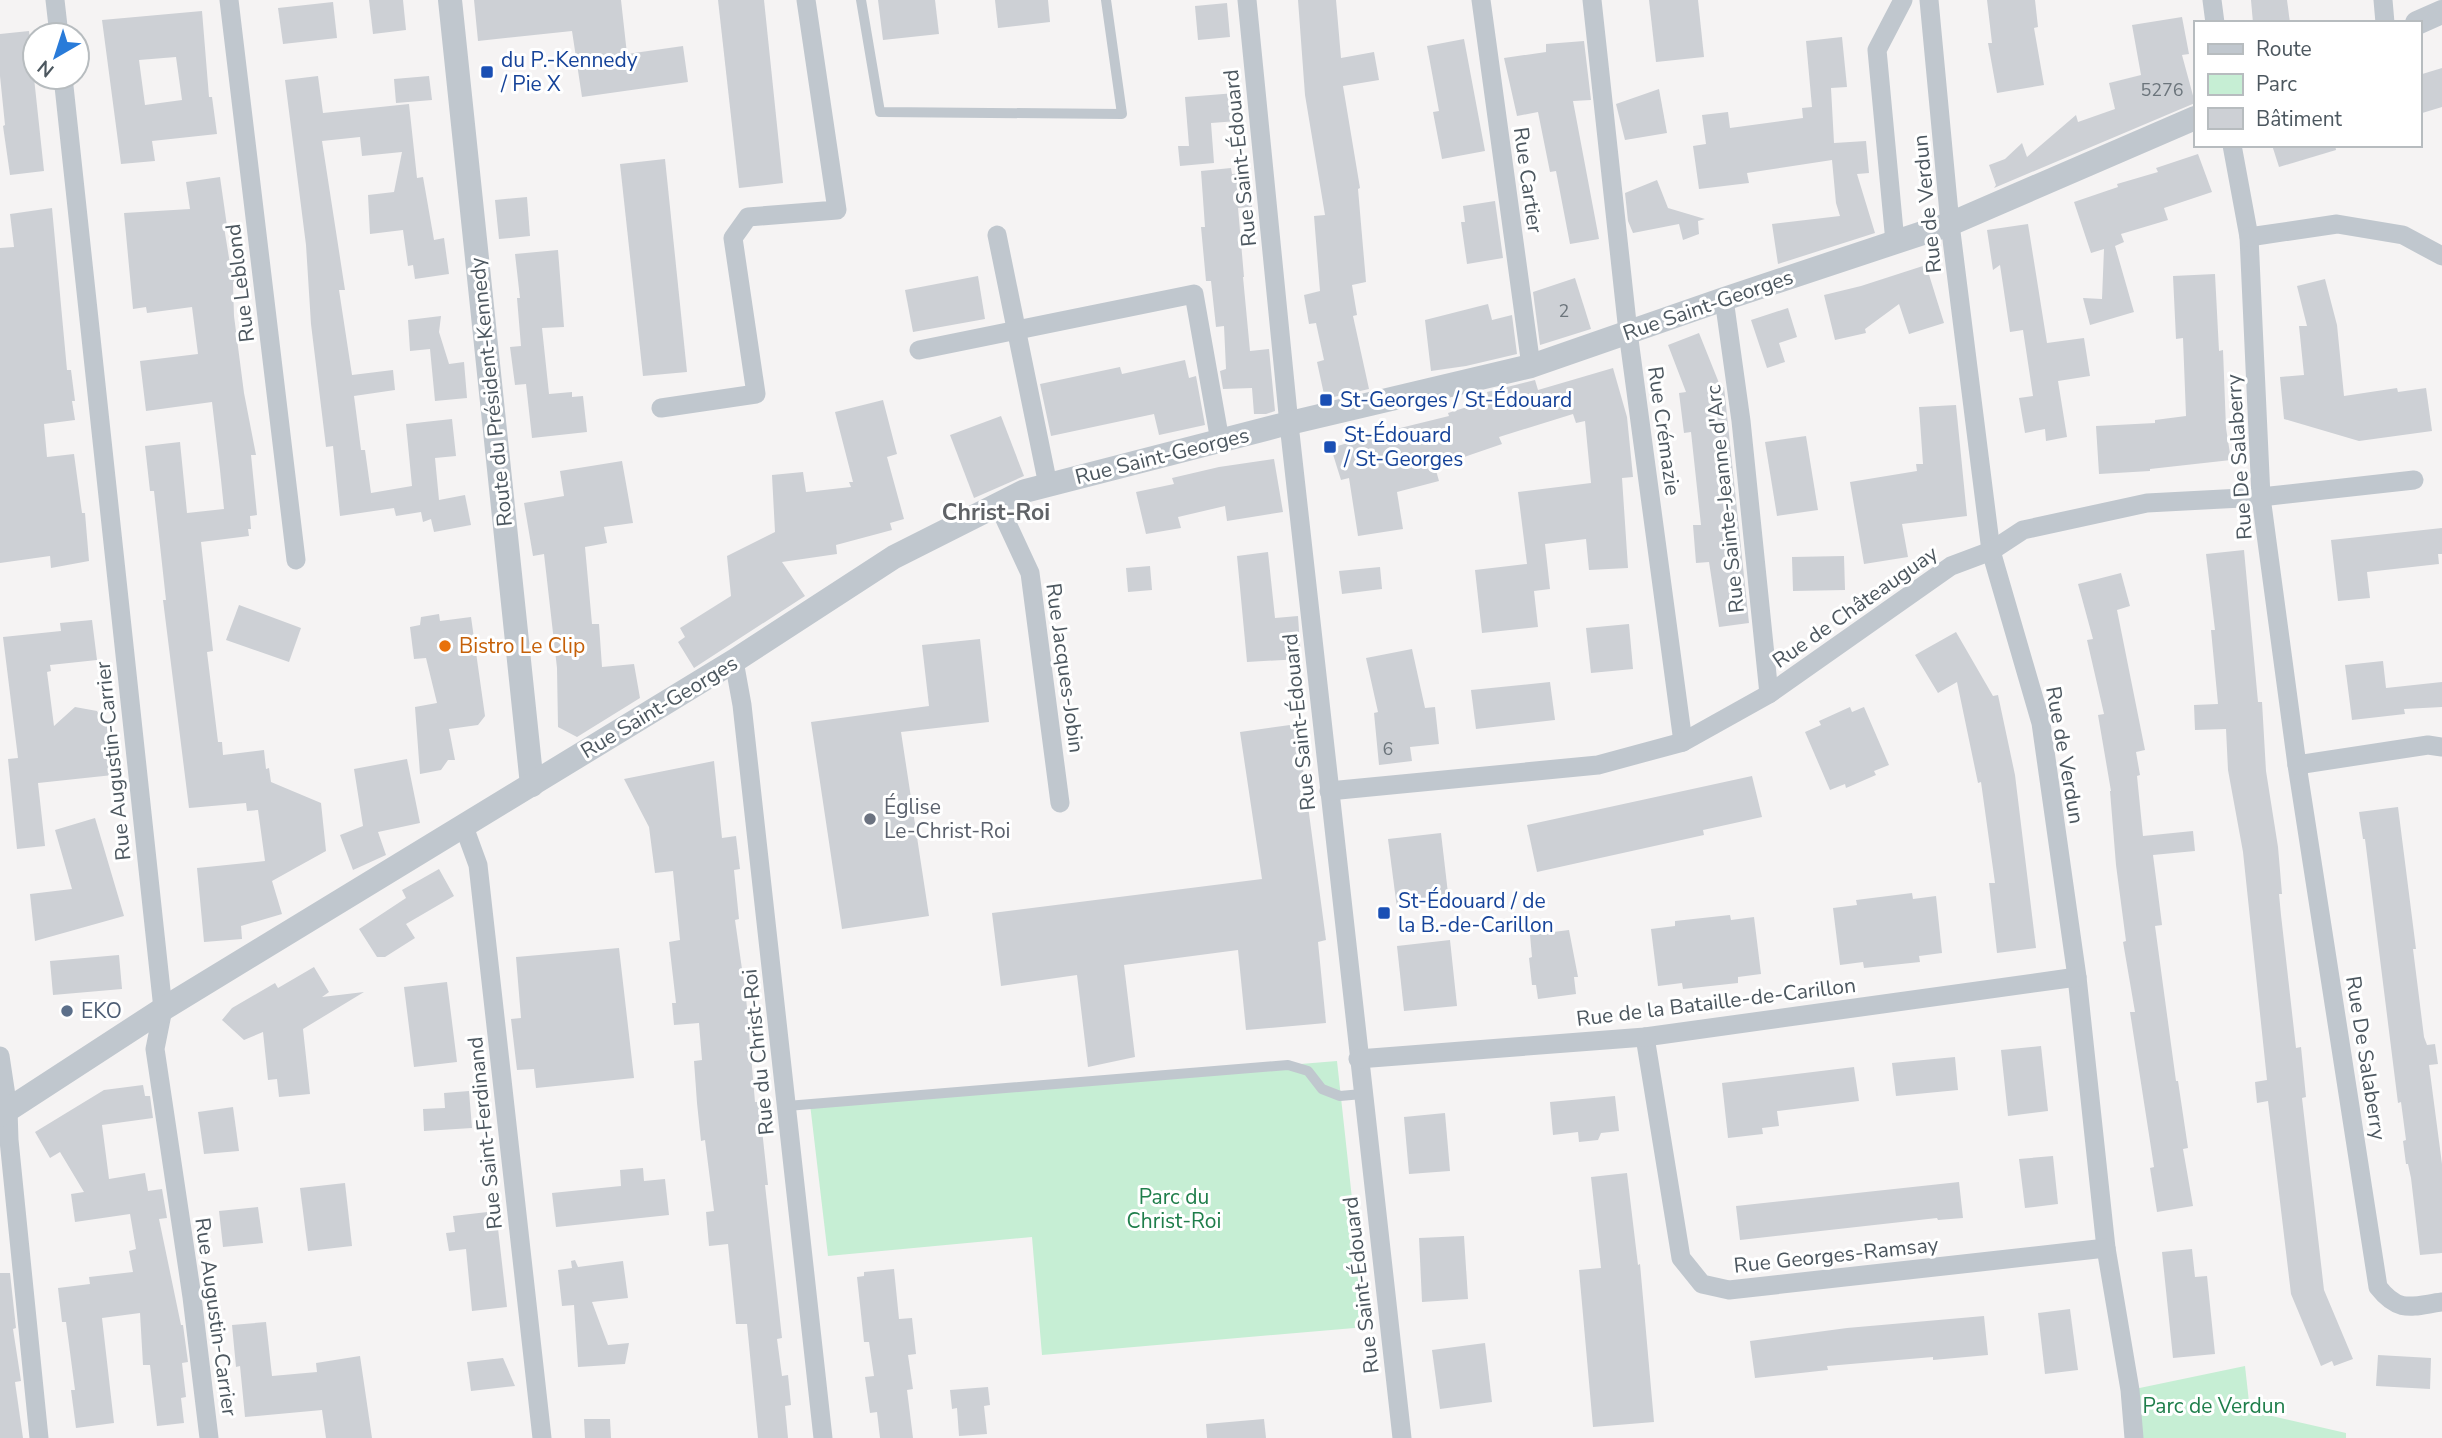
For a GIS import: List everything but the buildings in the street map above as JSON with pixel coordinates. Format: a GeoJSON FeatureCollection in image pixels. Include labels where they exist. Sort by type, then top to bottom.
{"type":"FeatureCollection","features":[{"type":"Feature","properties":{"kind":"street"},"geometry":{"type":"LineString","coordinates":[[55,0],[57,21]]}},
{"type":"Feature","properties":{"kind":"street","name":"Rue Leblond"},"geometry":{"type":"LineString","coordinates":[[229,0],[296,560]]}},
{"type":"Feature","properties":{"kind":"street","name":"Route du Président-Kennedy"},"geometry":{"type":"LineString","coordinates":[[450,0],[532,785]]}},
{"type":"Feature","properties":{"kind":"street"},"geometry":{"type":"LineString","coordinates":[[661,408],[755,394],[733,238],[748,217],[837,210],[806,0]]}},
{"type":"Feature","properties":{"kind":"street","name":"Rue Saint-Édouard"},"geometry":{"type":"LineString","coordinates":[[1247,0],[1289,424],[1402,1438]]}},
{"type":"Feature","properties":{"kind":"street","name":"Rue Cartier"},"geometry":{"type":"LineString","coordinates":[[1481,0],[1531,366]]}},
{"type":"Feature","properties":{"kind":"street","name":"Rue Crémazie"},"geometry":{"type":"LineString","coordinates":[[1592,0],[1628,332],[1683,743]]}},
{"type":"Feature","properties":{"kind":"street","name":"Rue de Verdun"},"geometry":{"type":"LineString","coordinates":[[1895,243],[1877,50],[1903,0]]}},
{"type":"Feature","properties":{"kind":"street","name":"Rue de Verdun"},"geometry":{"type":"LineString","coordinates":[[1929,0],[1951,224],[1991,551],[2041,723],[2077,976],[2106,1248],[2130,1390],[2134,1438]]}},
{"type":"Feature","properties":{"kind":"street"},"geometry":{"type":"LineString","coordinates":[[2212,0],[2215,21]]}},
{"type":"Feature","properties":{"kind":"street"},"geometry":{"type":"LineString","coordinates":[[2383,0],[2385,21]]}},
{"type":"Feature","properties":{"kind":"street"},"geometry":{"type":"LineString","coordinates":[[2421,21],[2442,12]]}},
{"type":"Feature","properties":{"kind":"street","name":"Rue Augustin-Carrier"},"geometry":{"type":"LineString","coordinates":[[65,91],[163,1009],[155,1049],[192,1297],[209,1438]]}},
{"type":"Feature","properties":{"kind":"street","name":"Rue Saint-Georges"},"geometry":{"type":"LineString","coordinates":[[4,1112],[163,1009],[734,661],[894,557],[1025,491],[1531,366],[1951,224],[2194,118]]}},
{"type":"Feature","properties":{"kind":"street","name":"Rue De Salaberry"},"geometry":{"type":"LineString","coordinates":[[2232,147],[2249,237],[2261,497],[2297,765],[2378,1287],[2389,1301],[2404,1307],[2442,1303]]}},
{"type":"Feature","properties":{"kind":"street"},"geometry":{"type":"LineString","coordinates":[[2249,237],[2337,224],[2403,235],[2442,257]]}},
{"type":"Feature","properties":{"kind":"street"},"geometry":{"type":"LineString","coordinates":[[997,236],[1048,485]]}},
{"type":"Feature","properties":{"kind":"street"},"geometry":{"type":"LineString","coordinates":[[919,350],[1194,294],[1220,441]]}},
{"type":"Feature","properties":{"kind":"street","name":"Rue Sainte-Jeanne d'Arc"},"geometry":{"type":"LineString","coordinates":[[1724,299],[1741,421],[1769,694]]}},
{"type":"Feature","properties":{"kind":"street","name":"Rue de Châteauguay"},"geometry":{"type":"LineString","coordinates":[[1329,791],[1598,765],[1683,743],[1769,694],[1951,566],[1991,551],[2023,530],[2147,503],[2261,497],[2414,480]]}},
{"type":"Feature","properties":{"kind":"street","name":"Rue Jacques-Jobin"},"geometry":{"type":"LineString","coordinates":[[998,504],[1030,573],[1060,803]]}},
{"type":"Feature","properties":{"kind":"street","name":"Rue du Christ-Roi"},"geometry":{"type":"LineString","coordinates":[[734,661],[742,705],[823,1438]]}},
{"type":"Feature","properties":{"kind":"street"},"geometry":{"type":"LineString","coordinates":[[2297,765],[2428,745],[2442,747]]}},
{"type":"Feature","properties":{"kind":"street","name":"Rue Saint-Ferdinand"},"geometry":{"type":"LineString","coordinates":[[463,824],[478,864],[542,1438]]}},
{"type":"Feature","properties":{"kind":"street","name":"Rue de la Bataille-de-Carillon"},"geometry":{"type":"LineString","coordinates":[[1358,1059],[1645,1037],[2077,976]]}},
{"type":"Feature","properties":{"kind":"street","name":"Rue Georges-Ramsay"},"geometry":{"type":"LineString","coordinates":[[1645,1037],[1681,1258],[1702,1284],[1729,1290],[2106,1248]]}},
{"type":"Feature","properties":{"kind":"street"},"geometry":{"type":"LineString","coordinates":[[0,1056],[39,1438]]}},
{"type":"Feature","properties":{"kind":"lane"},"geometry":{"type":"LineString","coordinates":[[861,0],[880,112],[1122,114],[1106,0]]}},
{"type":"Feature","properties":{"kind":"lane"},"geometry":{"type":"LineString","coordinates":[[787,1107],[1288,1065],[1308,1071],[1322,1089],[1340,1096],[1362,1094]]}},
{"type":"Feature","properties":{"kind":"green space","name":"Parc du Christ-Roi"},"geometry":{"type":"Polygon","coordinates":[[[1337,1061],[1366,1327],[1042,1355],[1032,1237],[828,1256],[810,1104],[1337,1061]]]}},
{"type":"Feature","properties":{"kind":"green space","name":"Parc de Verdun"},"geometry":{"type":"Polygon","coordinates":[[[2245,1366],[2250,1411],[2346,1433],[2346,1438],[2134,1438],[2130,1390],[2245,1366]]]}},
{"type":"Feature","properties":{"kind":"place","name":"du P.-Kennedy / Pie X"},"geometry":{"type":"Point","coordinates":[487,72]}},
{"type":"Feature","properties":{"kind":"place","name":"St-Georges / St-Édouard"},"geometry":{"type":"Point","coordinates":[1326,400]}},
{"type":"Feature","properties":{"kind":"place","name":"St-Édouard / St-Georges"},"geometry":{"type":"Point","coordinates":[1330,447]}},
{"type":"Feature","properties":{"kind":"place","name":"Bistro Le Clip"},"geometry":{"type":"Point","coordinates":[445,646]}},
{"type":"Feature","properties":{"kind":"place","name":"Église Le-Christ-Roi"},"geometry":{"type":"Point","coordinates":[870,819]}},
{"type":"Feature","properties":{"kind":"place","name":"St-Édouard / de la B.-de-Carillon"},"geometry":{"type":"Point","coordinates":[1384,913]}},
{"type":"Feature","properties":{"kind":"place","name":"EKO"},"geometry":{"type":"Point","coordinates":[67,1011]}},
{"type":"Feature","properties":{"kind":"district","name":"Christ-Roi"},"geometry":{"type":"Point","coordinates":[996,512]}}]}
